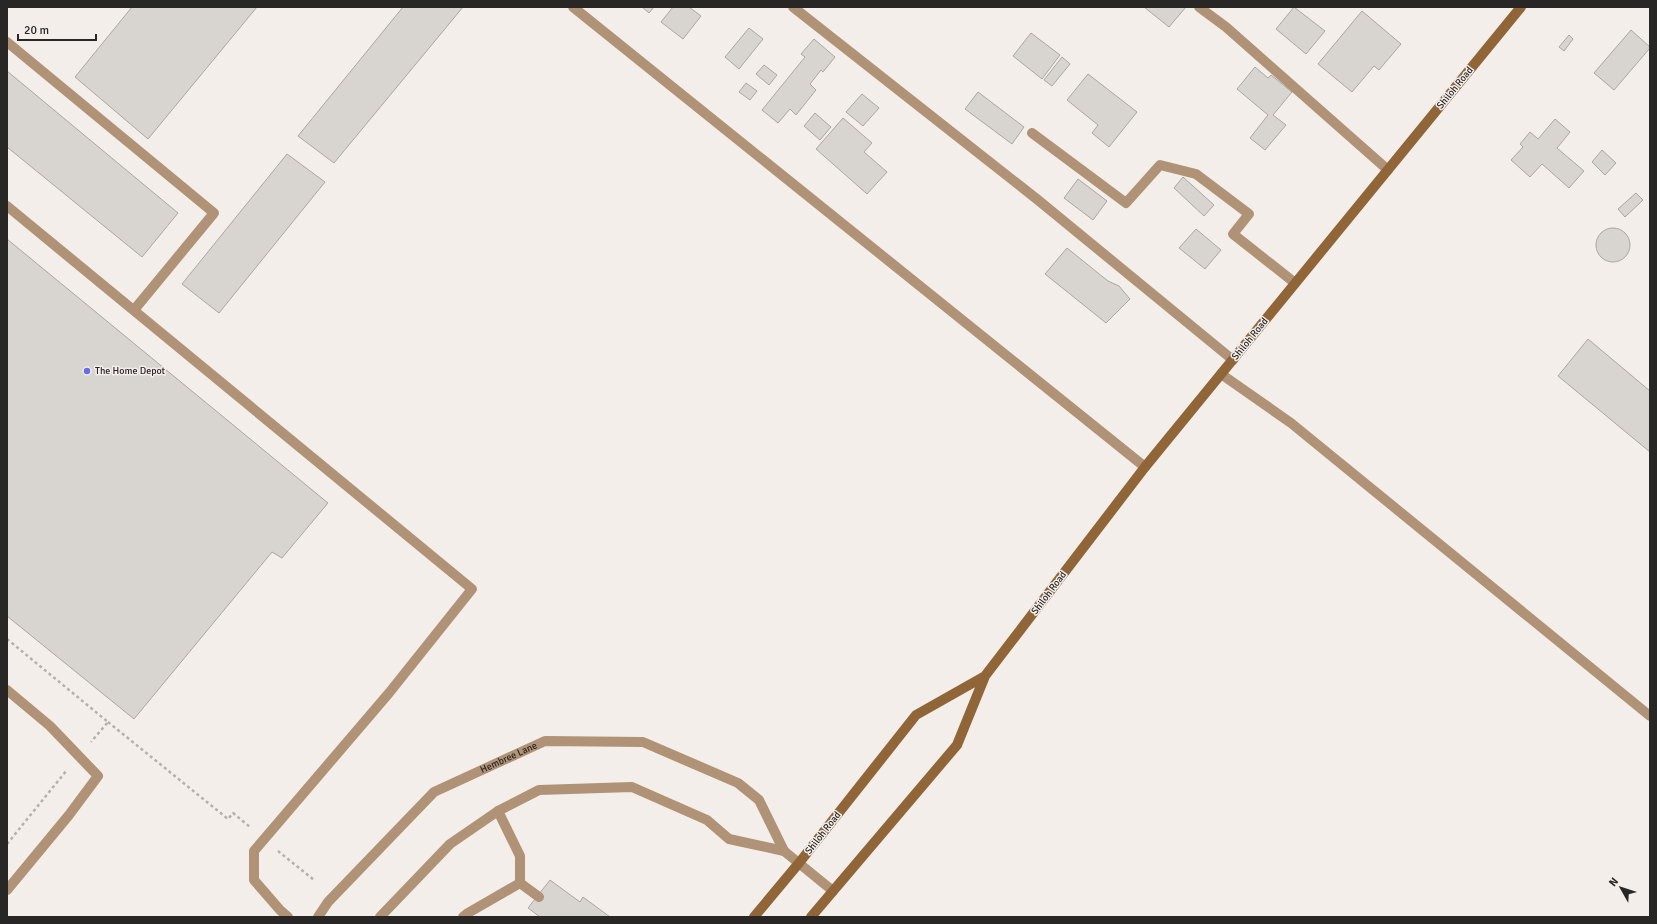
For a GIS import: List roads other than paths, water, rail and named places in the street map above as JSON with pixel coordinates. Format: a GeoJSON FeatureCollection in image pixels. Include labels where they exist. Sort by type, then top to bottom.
{"type":"FeatureCollection","features":[{"type":"Feature","properties":{"kind":"main road","name":"Shiloh Road"},"geometry":{"type":"LineString","coordinates":[[811,917],[957,745],[985,676],[1145,467],[1521,7]]}},
{"type":"Feature","properties":{"kind":"main road","name":"Shiloh Road"},"geometry":{"type":"LineString","coordinates":[[754,917],[799,863],[916,715],[985,676]]}},
{"type":"Feature","properties":{"kind":"street"},"geometry":{"type":"LineString","coordinates":[[573,7],[1145,467]]}},
{"type":"Feature","properties":{"kind":"street"},"geometry":{"type":"LineString","coordinates":[[793,7],[1038,200],[1233,360]]}},
{"type":"Feature","properties":{"kind":"street"},"geometry":{"type":"LineString","coordinates":[[1199,7],[1226,27],[1388,170]]}},
{"type":"Feature","properties":{"kind":"street"},"geometry":{"type":"LineString","coordinates":[[7,42],[214,213],[134,310]]}},
{"type":"Feature","properties":{"kind":"street"},"geometry":{"type":"LineString","coordinates":[[1032,133],[1126,204],[1160,165],[1196,174],[1249,214],[1233,234],[1295,283]]}},
{"type":"Feature","properties":{"kind":"street"},"geometry":{"type":"LineString","coordinates":[[7,206],[472,588],[389,693],[254,851],[254,880],[288,917]]}},
{"type":"Feature","properties":{"kind":"street"},"geometry":{"type":"LineString","coordinates":[[1221,374],[1292,423],[1650,716]]}},
{"type":"Feature","properties":{"kind":"street"},"geometry":{"type":"LineString","coordinates":[[7,690],[50,726],[98,776],[69,815],[7,890]]}},
{"type":"Feature","properties":{"kind":"street","name":"Hembree Lane"},"geometry":{"type":"LineString","coordinates":[[318,917],[328,902],[434,792],[545,741],[643,742],[738,783],[759,800],[784,851],[833,891]]}},
{"type":"Feature","properties":{"kind":"street","name":"Hembree Lane"},"geometry":{"type":"LineString","coordinates":[[380,917],[450,844],[498,811],[540,790],[632,787],[707,820],[729,839],[784,851]]}},
{"type":"Feature","properties":{"kind":"street"},"geometry":{"type":"LineString","coordinates":[[498,811],[520,856],[520,883]]}},
{"type":"Feature","properties":{"kind":"street"},"geometry":{"type":"LineString","coordinates":[[520,883],[539,897]]}},
{"type":"Feature","properties":{"kind":"street"},"geometry":{"type":"LineString","coordinates":[[463,917],[520,883]]}},
{"type":"Feature","properties":{"kind":"place","name":"The Home Depot"},"geometry":{"type":"Point","coordinates":[87,371]}}]}
